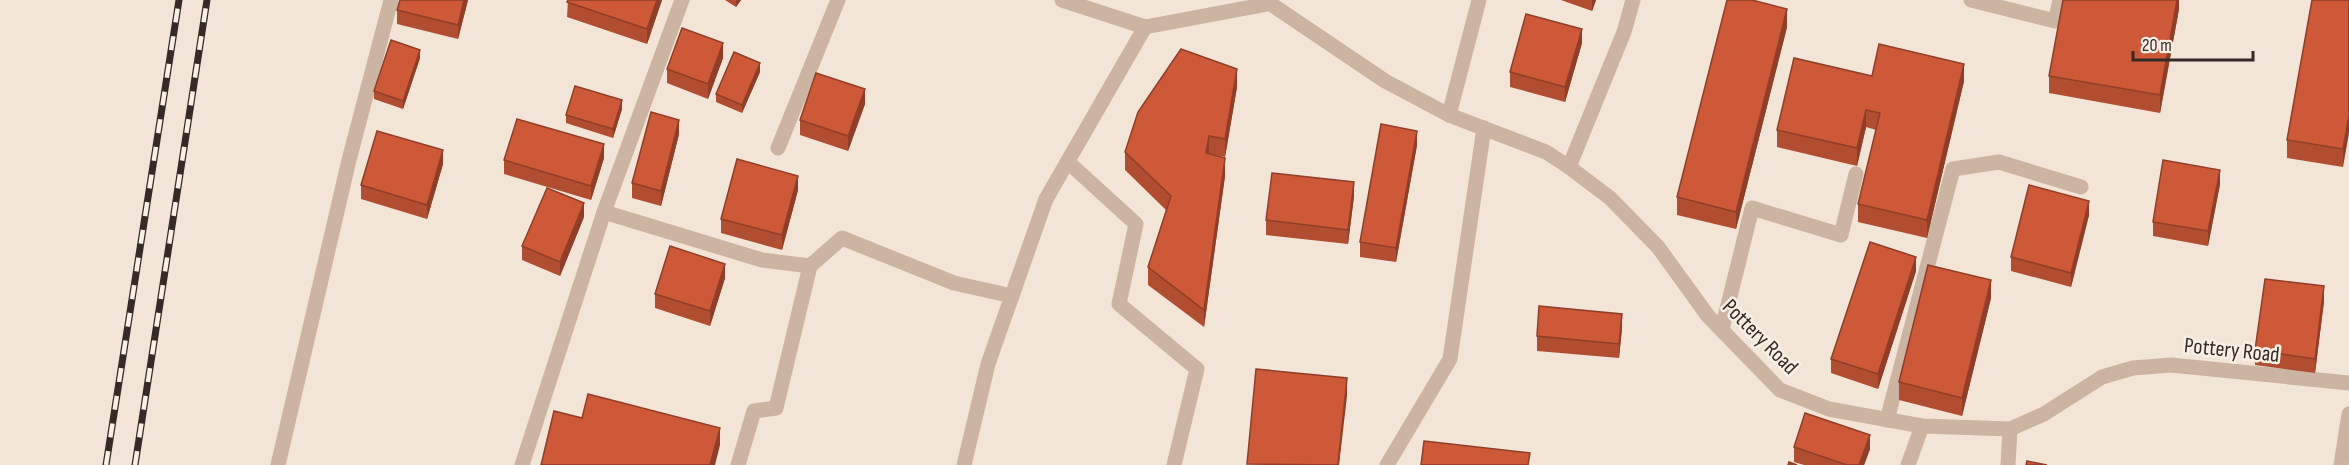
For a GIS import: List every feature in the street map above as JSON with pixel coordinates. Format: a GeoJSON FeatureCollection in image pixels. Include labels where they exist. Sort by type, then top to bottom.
{"type":"FeatureCollection","features":[{"type":"Feature","properties":{"kind":"street"},"geometry":{"type":"LineString","coordinates":[[278,465],[349,160],[391,0]]}},
{"type":"Feature","properties":{"kind":"street"},"geometry":{"type":"LineString","coordinates":[[522,465],[604,212],[682,0]]}},
{"type":"Feature","properties":{"kind":"street"},"geometry":{"type":"LineString","coordinates":[[778,148],[838,0]]}},
{"type":"Feature","properties":{"kind":"street"},"geometry":{"type":"LineString","coordinates":[[1062,0],[1145,27],[1267,2]]}},
{"type":"Feature","properties":{"kind":"street"},"geometry":{"type":"LineString","coordinates":[[1449,115],[1479,0]]}},
{"type":"Feature","properties":{"kind":"street"},"geometry":{"type":"LineString","coordinates":[[1569,167],[1624,32],[1633,0]]}},
{"type":"Feature","properties":{"kind":"street"},"geometry":{"type":"LineString","coordinates":[[1971,0],[2055,21],[2060,0]]}},
{"type":"Feature","properties":{"kind":"street","name":"Pottery Road"},"geometry":{"type":"LineString","coordinates":[[1267,2],[1385,81],[1449,115],[1546,152],[1569,167],[1610,198],[1658,247],[1708,316],[1780,390],[1829,409],[1922,426],[2010,429],[2044,414],[2102,377],[2133,368],[2171,365],[2349,383]]}},
{"type":"Feature","properties":{"kind":"street"},"geometry":{"type":"LineString","coordinates":[[964,465],[988,364],[1046,199],[1145,27]]}},
{"type":"Feature","properties":{"kind":"street"},"geometry":{"type":"LineString","coordinates":[[1387,465],[1450,359],[1484,128]]}},
{"type":"Feature","properties":{"kind":"street"},"geometry":{"type":"LineString","coordinates":[[1068,162],[1136,224],[1119,304],[1197,369],[1174,465]]}},
{"type":"Feature","properties":{"kind":"street"},"geometry":{"type":"LineString","coordinates":[[1887,420],[1953,169],[1999,162],[2081,187]]}},
{"type":"Feature","properties":{"kind":"street"},"geometry":{"type":"LineString","coordinates":[[1722,329],[1752,208],[1841,235],[1856,174]]}},
{"type":"Feature","properties":{"kind":"street"},"geometry":{"type":"LineString","coordinates":[[604,212],[762,260],[810,266]]}},
{"type":"Feature","properties":{"kind":"street"},"geometry":{"type":"LineString","coordinates":[[738,465],[754,411],[776,408],[810,266],[842,238],[954,283],[1012,296]]}},
{"type":"Feature","properties":{"kind":"street"},"geometry":{"type":"LineString","coordinates":[[2342,465],[2349,414]]}},
{"type":"Feature","properties":{"kind":"street"},"geometry":{"type":"LineString","coordinates":[[1908,465],[1922,426]]}},
{"type":"Feature","properties":{"kind":"street"},"geometry":{"type":"LineString","coordinates":[[2008,465],[2010,429]]}},
{"type":"Feature","properties":{"kind":"building"},"geometry":{"type":"Polygon","coordinates":[[[400,0],[464,0],[458,25],[397,10],[400,0]]]}},
{"type":"Feature","properties":{"kind":"building"},"geometry":{"type":"Polygon","coordinates":[[[568,0],[657,0],[647,29],[567,2],[568,0]]]}},
{"type":"Feature","properties":{"kind":"building"},"geometry":{"type":"Polygon","coordinates":[[[1727,0],[1752,0],[1787,9],[1736,212],[1677,197],[1727,0]]]}},
{"type":"Feature","properties":{"kind":"building"},"geometry":{"type":"Polygon","coordinates":[[[2063,0],[2177,0],[2160,95],[2049,76],[2063,0]]]}},
{"type":"Feature","properties":{"kind":"building"},"geometry":{"type":"Polygon","coordinates":[[[2312,0],[2349,0],[2349,115],[2343,149],[2287,140],[2312,0]]]}},
{"type":"Feature","properties":{"kind":"building"},"geometry":{"type":"Polygon","coordinates":[[[1526,14],[1582,29],[1565,87],[1510,72],[1526,14]]]}},
{"type":"Feature","properties":{"kind":"building"},"geometry":{"type":"Polygon","coordinates":[[[682,28],[723,43],[708,84],[667,69],[682,28]]]}},
{"type":"Feature","properties":{"kind":"building"},"geometry":{"type":"Polygon","coordinates":[[[391,40],[420,50],[403,101],[374,91],[391,40]]]}},
{"type":"Feature","properties":{"kind":"building"},"geometry":{"type":"Polygon","coordinates":[[[1879,44],[1964,64],[1927,220],[1858,204],[1880,113],[1866,110],[1857,148],[1777,130],[1794,58],[1872,76],[1879,44]]]}},
{"type":"Feature","properties":{"kind":"building"},"geometry":{"type":"Polygon","coordinates":[[[1181,49],[1237,69],[1225,139],[1209,136],[1206,153],[1225,158],[1204,310],[1148,267],[1171,196],[1125,152],[1138,112],[1181,49]]]}},
{"type":"Feature","properties":{"kind":"building"},"geometry":{"type":"Polygon","coordinates":[[[734,52],[760,63],[742,105],[716,94],[734,52]]]}},
{"type":"Feature","properties":{"kind":"building"},"geometry":{"type":"Polygon","coordinates":[[[816,73],[865,89],[848,136],[800,120],[816,73]]]}},
{"type":"Feature","properties":{"kind":"building"},"geometry":{"type":"Polygon","coordinates":[[[575,86],[622,100],[613,129],[566,115],[575,86]]]}},
{"type":"Feature","properties":{"kind":"building"},"geometry":{"type":"Polygon","coordinates":[[[651,112],[679,120],[661,191],[632,183],[651,112]]]}},
{"type":"Feature","properties":{"kind":"building"},"geometry":{"type":"Polygon","coordinates":[[[517,119],[604,144],[591,186],[504,160],[517,119]]]}},
{"type":"Feature","properties":{"kind":"building"},"geometry":{"type":"Polygon","coordinates":[[[1381,124],[1417,131],[1396,248],[1360,242],[1381,124]]]}},
{"type":"Feature","properties":{"kind":"building"},"geometry":{"type":"Polygon","coordinates":[[[377,131],[443,150],[427,205],[361,185],[377,131]]]}},
{"type":"Feature","properties":{"kind":"building"},"geometry":{"type":"Polygon","coordinates":[[[737,159],[798,176],[782,235],[721,219],[737,159]]]}},
{"type":"Feature","properties":{"kind":"building"},"geometry":{"type":"Polygon","coordinates":[[[2163,160],[2220,170],[2208,231],[2153,222],[2163,160]]]}},
{"type":"Feature","properties":{"kind":"building"},"geometry":{"type":"Polygon","coordinates":[[[1272,173],[1354,182],[1348,230],[1266,220],[1272,173]]]}},
{"type":"Feature","properties":{"kind":"building"},"geometry":{"type":"Polygon","coordinates":[[[2029,185],[2089,201],[2071,273],[2011,257],[2029,185]]]}},
{"type":"Feature","properties":{"kind":"building"},"geometry":{"type":"Polygon","coordinates":[[[547,188],[584,203],[560,262],[522,246],[547,188]]]}},
{"type":"Feature","properties":{"kind":"building"},"geometry":{"type":"Polygon","coordinates":[[[1870,242],[1916,257],[1878,374],[1831,359],[1870,242]]]}},
{"type":"Feature","properties":{"kind":"building"},"geometry":{"type":"Polygon","coordinates":[[[670,246],[725,264],[710,311],[655,294],[670,246]]]}},
{"type":"Feature","properties":{"kind":"building"},"geometry":{"type":"Polygon","coordinates":[[[1928,265],[1991,280],[1962,398],[1899,382],[1928,265]]]}},
{"type":"Feature","properties":{"kind":"building"},"geometry":{"type":"Polygon","coordinates":[[[2265,279],[2324,286],[2315,359],[2255,350],[2265,279]]]}},
{"type":"Feature","properties":{"kind":"building"},"geometry":{"type":"Polygon","coordinates":[[[1539,306],[1622,314],[1619,344],[1537,336],[1539,306]]]}},
{"type":"Feature","properties":{"kind":"building"},"geometry":{"type":"Polygon","coordinates":[[[1256,369],[1347,378],[1338,465],[1247,464],[1256,369]]]}},
{"type":"Feature","properties":{"kind":"building"},"geometry":{"type":"Polygon","coordinates":[[[588,394],[720,428],[710,465],[541,465],[554,411],[582,418],[588,394]]]}},
{"type":"Feature","properties":{"kind":"building"},"geometry":{"type":"Polygon","coordinates":[[[1805,413],[1870,435],[1859,465],[1847,465],[1794,447],[1805,413]]]}},
{"type":"Feature","properties":{"kind":"building"},"geometry":{"type":"Polygon","coordinates":[[[1424,441],[1530,453],[1528,465],[1421,465],[1424,441]]]}},
{"type":"Feature","properties":{"kind":"building"},"geometry":{"type":"Polygon","coordinates":[[[2027,461],[2047,465],[2026,465],[2027,461]]]}},
{"type":"Feature","properties":{"kind":"railway"},"geometry":{"type":"LineString","coordinates":[[106,465],[179,0]]}},
{"type":"Feature","properties":{"kind":"railway"},"geometry":{"type":"LineString","coordinates":[[135,465],[207,0]]}}]}
